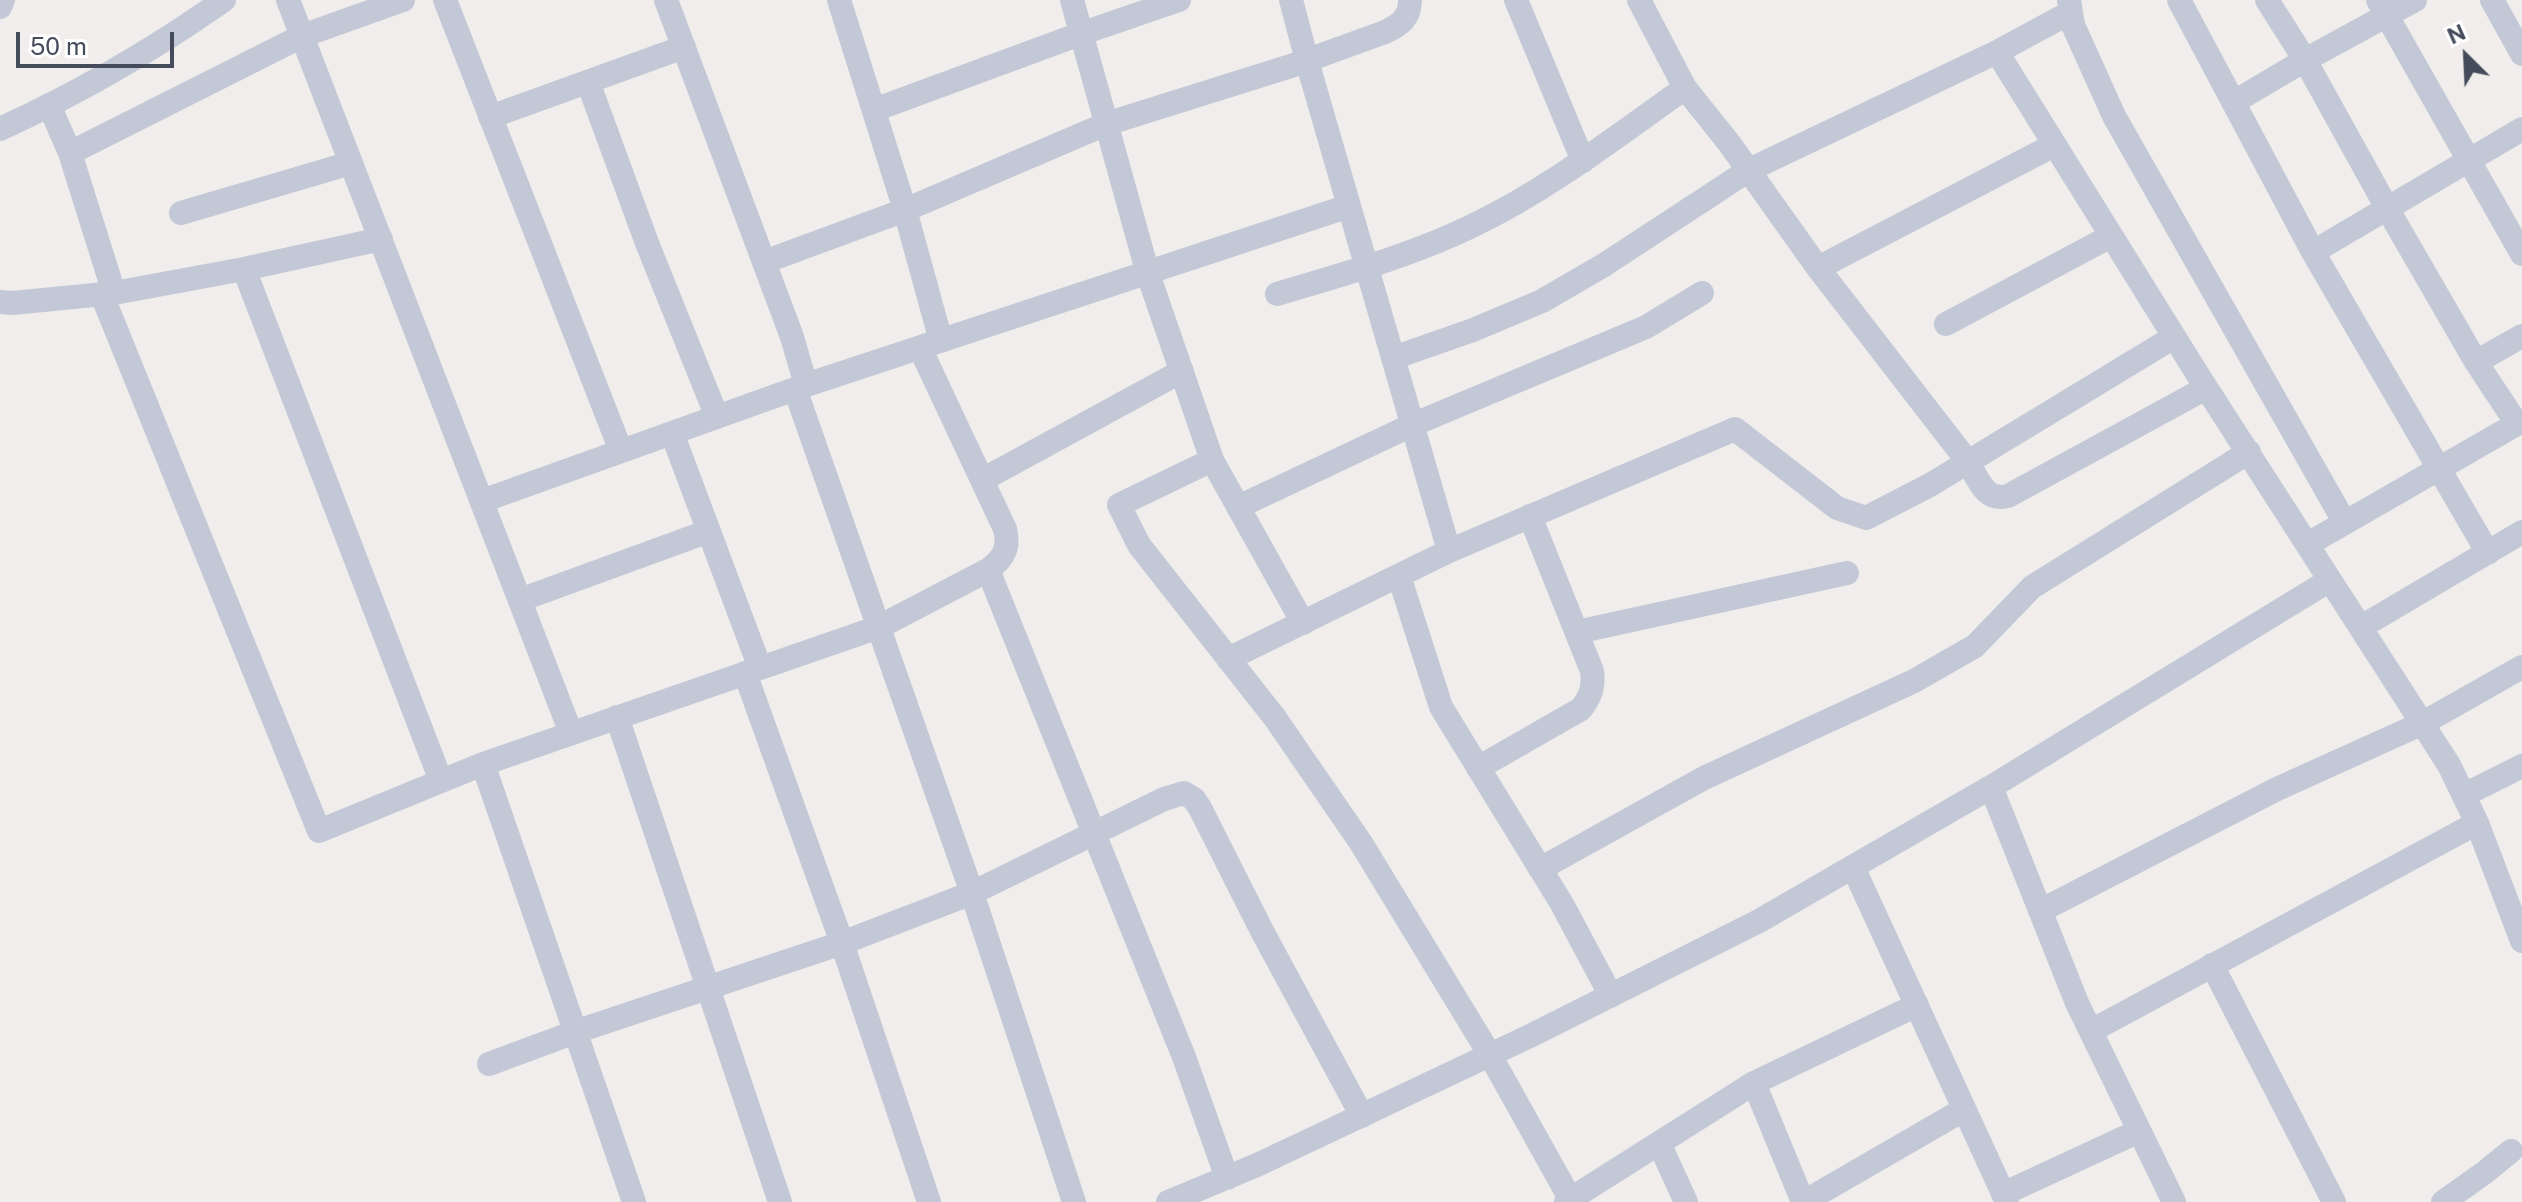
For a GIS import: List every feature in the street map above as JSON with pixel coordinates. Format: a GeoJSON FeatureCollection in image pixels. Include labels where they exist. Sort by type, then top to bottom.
{"type":"FeatureCollection","features":[{"type":"Feature","properties":{"kind":"street"},"geometry":{"type":"LineString","coordinates":[[0,7],[3,0]]}},
{"type":"Feature","properties":{"kind":"street"},"geometry":{"type":"LineString","coordinates":[[7,126],[140,56],[224,0]]}},
{"type":"Feature","properties":{"kind":"street"},"geometry":{"type":"LineString","coordinates":[[288,0],[571,733]]}},
{"type":"Feature","properties":{"kind":"street"},"geometry":{"type":"LineString","coordinates":[[70,153],[302,36],[403,0]]}},
{"type":"Feature","properties":{"kind":"street"},"geometry":{"type":"LineString","coordinates":[[445,0],[621,451]]}},
{"type":"Feature","properties":{"kind":"street"},"geometry":{"type":"LineString","coordinates":[[666,0],[792,337],[800,387],[1074,1202]]}},
{"type":"Feature","properties":{"kind":"street"},"geometry":{"type":"LineString","coordinates":[[49,105],[70,153],[108,294],[319,831],[483,764],[879,627],[998,563],[1008,540],[1005,529],[982,480],[930,344],[905,210],[839,0]]}},
{"type":"Feature","properties":{"kind":"street"},"geometry":{"type":"LineString","coordinates":[[1072,0],[1148,274],[1212,460],[1303,623]]}},
{"type":"Feature","properties":{"kind":"street"},"geometry":{"type":"LineString","coordinates":[[874,110],[1179,0]]}},
{"type":"Feature","properties":{"kind":"street"},"geometry":{"type":"LineString","coordinates":[[1291,0],[1449,551]]}},
{"type":"Feature","properties":{"kind":"street"},"geometry":{"type":"LineString","coordinates":[[764,262],[905,210],[1106,124],[1307,61],[1399,25],[1407,17],[1410,0]]}},
{"type":"Feature","properties":{"kind":"street"},"geometry":{"type":"LineString","coordinates":[[1516,0],[1583,161]]}},
{"type":"Feature","properties":{"kind":"street"},"geometry":{"type":"LineString","coordinates":[[1639,0],[1685,88],[1990,495],[2000,498],[2008,496],[2206,388]]}},
{"type":"Feature","properties":{"kind":"street"},"geometry":{"type":"LineString","coordinates":[[2179,0],[2313,252],[2488,553]]}},
{"type":"Feature","properties":{"kind":"street"},"geometry":{"type":"LineString","coordinates":[[2267,0],[2305,60],[2476,362],[2519,423],[2308,544]]}},
{"type":"Feature","properties":{"kind":"street"},"geometry":{"type":"LineString","coordinates":[[2234,102],[2305,60],[2382,8],[2415,0]]}},
{"type":"Feature","properties":{"kind":"street"},"geometry":{"type":"LineString","coordinates":[[2492,0],[2522,54]]}},
{"type":"Feature","properties":{"kind":"street"},"geometry":{"type":"LineString","coordinates":[[1393,358],[1473,330],[1542,301],[1604,265],[1749,170],[1997,52],[2070,6],[2073,25],[2114,116],[2345,523]]}},
{"type":"Feature","properties":{"kind":"street"},"geometry":{"type":"LineString","coordinates":[[2382,8],[2522,254]]}},
{"type":"Feature","properties":{"kind":"street"},"geometry":{"type":"LineString","coordinates":[[490,117],[684,47]]}},
{"type":"Feature","properties":{"kind":"street"},"geometry":{"type":"LineString","coordinates":[[1997,52],[2206,388],[2449,765],[2512,884],[2522,941]]}},
{"type":"Feature","properties":{"kind":"street"},"geometry":{"type":"LineString","coordinates":[[588,82],[647,243],[717,417]]}},
{"type":"Feature","properties":{"kind":"street"},"geometry":{"type":"LineString","coordinates":[[1277,294],[1367,267],[1474,225],[1583,161],[1685,88]]}},
{"type":"Feature","properties":{"kind":"street"},"geometry":{"type":"LineString","coordinates":[[2313,252],[2522,129]]}},
{"type":"Feature","properties":{"kind":"street"},"geometry":{"type":"LineString","coordinates":[[1818,268],[2054,145]]}},
{"type":"Feature","properties":{"kind":"street"},"geometry":{"type":"LineString","coordinates":[[181,213],[351,163]]}},
{"type":"Feature","properties":{"kind":"street"},"geometry":{"type":"LineString","coordinates":[[482,501],[800,387],[1349,206]]}},
{"type":"Feature","properties":{"kind":"street"},"geometry":{"type":"LineString","coordinates":[[1946,324],[2111,236]]}},
{"type":"Feature","properties":{"kind":"street"},"geometry":{"type":"LineString","coordinates":[[0,302],[108,294],[381,239]]}},
{"type":"Feature","properties":{"kind":"street"},"geometry":{"type":"LineString","coordinates":[[244,269],[441,781]]}},
{"type":"Feature","properties":{"kind":"street"},"geometry":{"type":"LineString","coordinates":[[1238,507],[1412,425],[1646,327],[1702,293]]}},
{"type":"Feature","properties":{"kind":"street"},"geometry":{"type":"LineString","coordinates":[[2476,362],[2522,336]]}},
{"type":"Feature","properties":{"kind":"street"},"geometry":{"type":"LineString","coordinates":[[1228,659],[1449,551],[1735,429],[1837,508],[1866,518],[1930,485],[2174,337]]}},
{"type":"Feature","properties":{"kind":"street"},"geometry":{"type":"LineString","coordinates":[[982,480],[1182,371]]}},
{"type":"Feature","properties":{"kind":"street"},"geometry":{"type":"LineString","coordinates":[[672,433],[709,531],[929,1202]]}},
{"type":"Feature","properties":{"kind":"street"},"geometry":{"type":"LineString","coordinates":[[1540,869],[1704,778],[1914,681],[1975,646],[2032,587],[2249,452]]}},
{"type":"Feature","properties":{"kind":"street"},"geometry":{"type":"LineString","coordinates":[[1212,460],[1119,505],[1139,545],[1275,718],[1361,843],[1490,1055],[1570,1201],[1754,1083],[1917,1005]]}},
{"type":"Feature","properties":{"kind":"street"},"geometry":{"type":"LineString","coordinates":[[1478,768],[1581,709],[1590,697],[1594,684],[1592,671],[1530,516]]}},
{"type":"Feature","properties":{"kind":"street"},"geometry":{"type":"LineString","coordinates":[[520,600],[709,531]]}},
{"type":"Feature","properties":{"kind":"street"},"geometry":{"type":"LineString","coordinates":[[2361,627],[2522,532]]}},
{"type":"Feature","properties":{"kind":"street"},"geometry":{"type":"LineString","coordinates":[[988,570],[1179,1043],[1215,1189]]}},
{"type":"Feature","properties":{"kind":"street"},"geometry":{"type":"LineString","coordinates":[[1577,632],[1847,573]]}},
{"type":"Feature","properties":{"kind":"street"},"geometry":{"type":"LineString","coordinates":[[1399,576],[1441,707],[1562,904],[1611,996]]}},
{"type":"Feature","properties":{"kind":"street"},"geometry":{"type":"LineString","coordinates":[[1168,1202],[1215,1189],[1759,921],[1991,787],[2330,580]]}},
{"type":"Feature","properties":{"kind":"street"},"geometry":{"type":"LineString","coordinates":[[2040,911],[2277,789],[2423,723],[2522,667]]}},
{"type":"Feature","properties":{"kind":"street"},"geometry":{"type":"LineString","coordinates":[[617,717],[780,1202]]}},
{"type":"Feature","properties":{"kind":"street"},"geometry":{"type":"LineString","coordinates":[[483,764],[634,1202]]}},
{"type":"Feature","properties":{"kind":"street"},"geometry":{"type":"LineString","coordinates":[[2464,795],[2522,766]]}},
{"type":"Feature","properties":{"kind":"street"},"geometry":{"type":"LineString","coordinates":[[1991,787],[2091,1031],[2174,1202]]}},
{"type":"Feature","properties":{"kind":"street"},"geometry":{"type":"LineString","coordinates":[[489,1064],[842,943],[972,893],[1184,793],[1194,799],[1362,1116]]}},
{"type":"Feature","properties":{"kind":"street"},"geometry":{"type":"LineString","coordinates":[[2091,1031],[2477,823]]}},
{"type":"Feature","properties":{"kind":"street"},"geometry":{"type":"LineString","coordinates":[[1853,867],[2005,1198],[2139,1131]]}},
{"type":"Feature","properties":{"kind":"street"},"geometry":{"type":"LineString","coordinates":[[2212,965],[2334,1202]]}},
{"type":"Feature","properties":{"kind":"street"},"geometry":{"type":"LineString","coordinates":[[1754,1083],[1804,1202],[1963,1110]]}},
{"type":"Feature","properties":{"kind":"street"},"geometry":{"type":"LineString","coordinates":[[1659,1143],[1686,1202]]}},
{"type":"Feature","properties":{"kind":"street"},"geometry":{"type":"LineString","coordinates":[[2444,1202],[2511,1151]]}}]}
